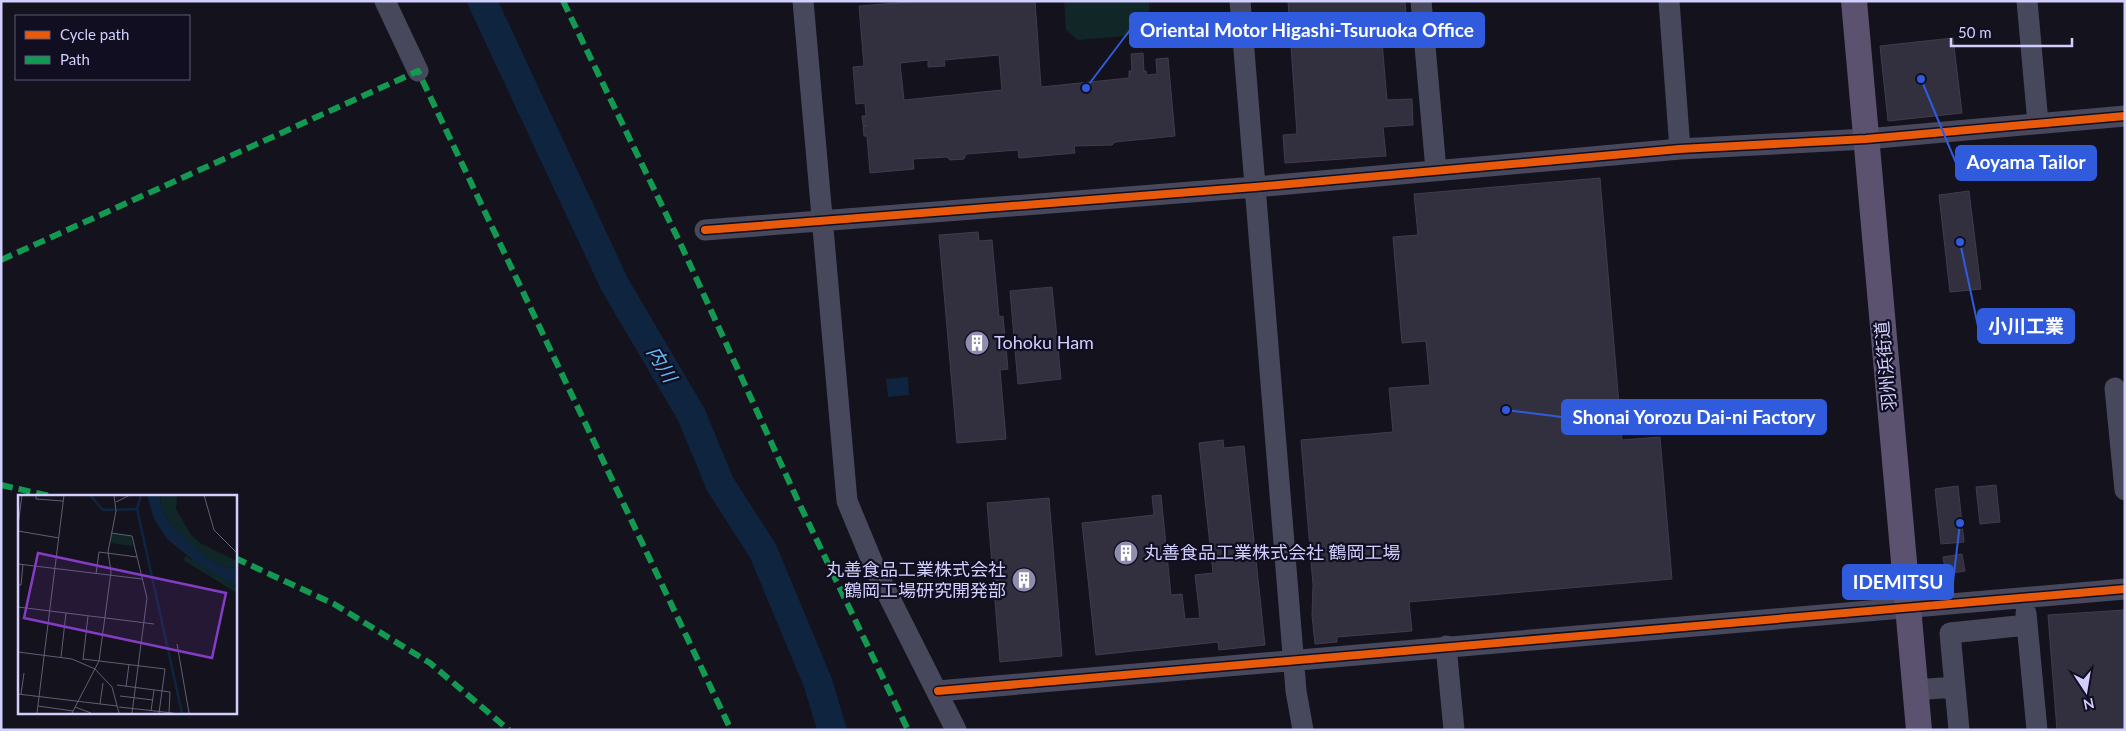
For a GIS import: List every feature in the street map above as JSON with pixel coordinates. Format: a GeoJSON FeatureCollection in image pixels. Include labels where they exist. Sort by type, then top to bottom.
{"type":"FeatureCollection","features":[{"type":"Feature","properties":{"kind":"main road","name":"羽州浜街道"},"geometry":{"type":"LineString","coordinates":[[1854,1],[1919,730]]}},
{"type":"Feature","properties":{"kind":"street"},"geometry":{"type":"LineString","coordinates":[[385,1],[418,71]]}},
{"type":"Feature","properties":{"kind":"street"},"geometry":{"type":"LineString","coordinates":[[803,1],[847,501],[876,570],[956,730]]}},
{"type":"Feature","properties":{"kind":"street"},"geometry":{"type":"LineString","coordinates":[[1240,1],[1294,659],[1303,730]]}},
{"type":"Feature","properties":{"kind":"street"},"geometry":{"type":"LineString","coordinates":[[1421,1],[1436,170]]}},
{"type":"Feature","properties":{"kind":"street"},"geometry":{"type":"LineString","coordinates":[[1669,1],[1680,149]]}},
{"type":"Feature","properties":{"kind":"street"},"geometry":{"type":"LineString","coordinates":[[2027,1],[2038,123]]}},
{"type":"Feature","properties":{"kind":"street"},"geometry":{"type":"LineString","coordinates":[[705,230],[1255,187],[1680,149],[1866,139],[2125,116]]}},
{"type":"Feature","properties":{"kind":"street"},"geometry":{"type":"LineString","coordinates":[[2115,388],[2125,490]]}},
{"type":"Feature","properties":{"kind":"street"},"geometry":{"type":"LineString","coordinates":[[938,691],[1907,606],[2125,589]]}},
{"type":"Feature","properties":{"kind":"street"},"geometry":{"type":"LineString","coordinates":[[2024,597],[2037,730]]}},
{"type":"Feature","properties":{"kind":"street"},"geometry":{"type":"LineString","coordinates":[[1960,730],[1950,633],[2027,625]]}},
{"type":"Feature","properties":{"kind":"street"},"geometry":{"type":"LineString","coordinates":[[1446,646],[1454,730]]}},
{"type":"Feature","properties":{"kind":"street"},"geometry":{"type":"LineString","coordinates":[[1916,690],[1955,686]]}},
{"type":"Feature","properties":{"kind":"green space"},"geometry":{"type":"Polygon","coordinates":[[[1064,1],[1149,1],[1150,23],[1140,35],[1078,40],[1066,30],[1064,1]]]}},
{"type":"Feature","properties":{"kind":"water"},"geometry":{"type":"Polygon","coordinates":[[[908,377],[909,395],[888,397],[886,379],[908,377]]]}},
{"type":"Feature","properties":{"kind":"building"},"geometry":{"type":"Polygon","coordinates":[[[922,1],[1035,1],[1041,87],[1129,78],[1129,71],[1132,71],[1131,54],[1143,53],[1144,71],[1146,71],[1147,75],[1157,74],[1156,59],[1168,58],[1175,136],[1115,142],[1112,145],[1074,146],[1075,153],[1019,158],[1018,150],[966,154],[964,159],[950,160],[947,157],[913,159],[914,169],[870,173],[867,136],[864,136],[863,126],[867,126],[863,125],[862,116],[866,116],[865,103],[856,104],[853,67],[864,66],[859,6],[922,1]],[[999,55],[944,60],[945,66],[928,67],[928,60],[900,63],[904,100],[1002,90],[999,55]]]}},
{"type":"Feature","properties":{"kind":"building"},"geometry":{"type":"Polygon","coordinates":[[[1288,1],[1405,1],[1408,40],[1382,42],[1387,100],[1412,99],[1413,125],[1383,127],[1386,156],[1285,163],[1283,135],[1297,134],[1288,1]]]}},
{"type":"Feature","properties":{"kind":"building"},"geometry":{"type":"Polygon","coordinates":[[[1953,38],[1962,113],[1888,121],[1880,46],[1953,38]]]}},
{"type":"Feature","properties":{"kind":"building"},"geometry":{"type":"Polygon","coordinates":[[[1600,178],[1622,440],[1660,437],[1672,579],[1409,602],[1412,631],[1337,637],[1337,642],[1315,644],[1312,615],[1313,585],[1301,440],[1393,432],[1389,388],[1430,385],[1426,341],[1402,343],[1393,237],[1418,235],[1414,194],[1600,178]]]}},
{"type":"Feature","properties":{"kind":"building"},"geometry":{"type":"Polygon","coordinates":[[[1969,191],[1981,289],[1950,292],[1939,195],[1969,191]]]}},
{"type":"Feature","properties":{"kind":"building","name":"Tohoku Ham"},"geometry":{"type":"Polygon","coordinates":[[[978,232],[979,241],[992,240],[999,317],[1003,316],[1008,369],[1000,370],[1006,439],[957,443],[939,235],[978,232]]]}},
{"type":"Feature","properties":{"kind":"building"},"geometry":{"type":"Polygon","coordinates":[[[1052,287],[1061,379],[1018,384],[1010,291],[1052,287]]]}},
{"type":"Feature","properties":{"kind":"building","name":"丸善食品工業株式会社 鶴岡工場"},"geometry":{"type":"Polygon","coordinates":[[[1223,440],[1224,448],[1244,446],[1265,645],[1219,650],[1218,642],[1096,655],[1082,523],[1154,515],[1152,496],[1161,495],[1171,595],[1182,594],[1185,619],[1200,618],[1195,575],[1213,573],[1199,443],[1223,440]]]}},
{"type":"Feature","properties":{"kind":"building"},"geometry":{"type":"Polygon","coordinates":[[[1996,485],[2000,522],[1980,524],[1976,487],[1996,485]]]}},
{"type":"Feature","properties":{"kind":"building"},"geometry":{"type":"Polygon","coordinates":[[[1958,486],[1964,542],[1941,544],[1935,489],[1958,486]]]}},
{"type":"Feature","properties":{"kind":"building","name":"丸善食品工業株式会社 鶴岡工場研究開発部"},"geometry":{"type":"Polygon","coordinates":[[[1049,498],[1062,656],[1000,662],[987,503],[1049,498]]]}},
{"type":"Feature","properties":{"kind":"building"},"geometry":{"type":"Polygon","coordinates":[[[1962,554],[1965,571],[1946,574],[1943,557],[1962,554]]]}},
{"type":"Feature","properties":{"kind":"building"},"geometry":{"type":"Polygon","coordinates":[[[2125,610],[2125,730],[2057,730],[2048,615],[2125,610]]]}},
{"type":"Feature","properties":{"kind":"waterway","name":"内川"},"geometry":{"type":"LineString","coordinates":[[482,1],[615,285],[691,414],[720,484],[763,551],[818,683],[832,730]]}},
{"type":"Feature","properties":{"kind":"marked path"},"geometry":{"type":"LineString","coordinates":[[563,1],[682,247],[798,501],[908,730]]}},
{"type":"Feature","properties":{"kind":"marked path"},"geometry":{"type":"LineString","coordinates":[[1,260],[418,71],[731,730]]}},
{"type":"Feature","properties":{"kind":"marked path"},"geometry":{"type":"LineString","coordinates":[[1,485],[46,495]]}},
{"type":"Feature","properties":{"kind":"marked path"},"geometry":{"type":"LineString","coordinates":[[236,558],[334,604],[430,663],[509,730]]}},
{"type":"Feature","properties":{"kind":"cycle path"},"geometry":{"type":"LineString","coordinates":[[705,230],[1255,187],[1680,149],[1866,139],[2125,116]]}},
{"type":"Feature","properties":{"kind":"cycle path"},"geometry":{"type":"LineString","coordinates":[[938,691],[2125,589]]}},
{"type":"Feature","properties":{"kind":"place","name":"Aoyama Tailor"},"geometry":{"type":"Point","coordinates":[1921,79]}},
{"type":"Feature","properties":{"kind":"place","name":"Oriental Motor Higashi-Tsuruoka Office"},"geometry":{"type":"Point","coordinates":[1086,88]}},
{"type":"Feature","properties":{"kind":"place","name":"小川工業"},"geometry":{"type":"Point","coordinates":[1960,242]}},
{"type":"Feature","properties":{"kind":"place","name":"Tohoku Ham"},"geometry":{"type":"Point","coordinates":[977,343]}},
{"type":"Feature","properties":{"kind":"place","name":"Shonai Yorozu Dai-ni Factory"},"geometry":{"type":"Point","coordinates":[1506,410]}},
{"type":"Feature","properties":{"kind":"place","name":"IDEMITSU"},"geometry":{"type":"Point","coordinates":[1960,523]}},
{"type":"Feature","properties":{"kind":"place","name":"丸善食品工業株式会社 鶴岡工場"},"geometry":{"type":"Point","coordinates":[1126,553]}},
{"type":"Feature","properties":{"kind":"place","name":"丸善食品工業株式会社 鶴岡工場研究開発部"},"geometry":{"type":"Point","coordinates":[1024,580]}}]}
